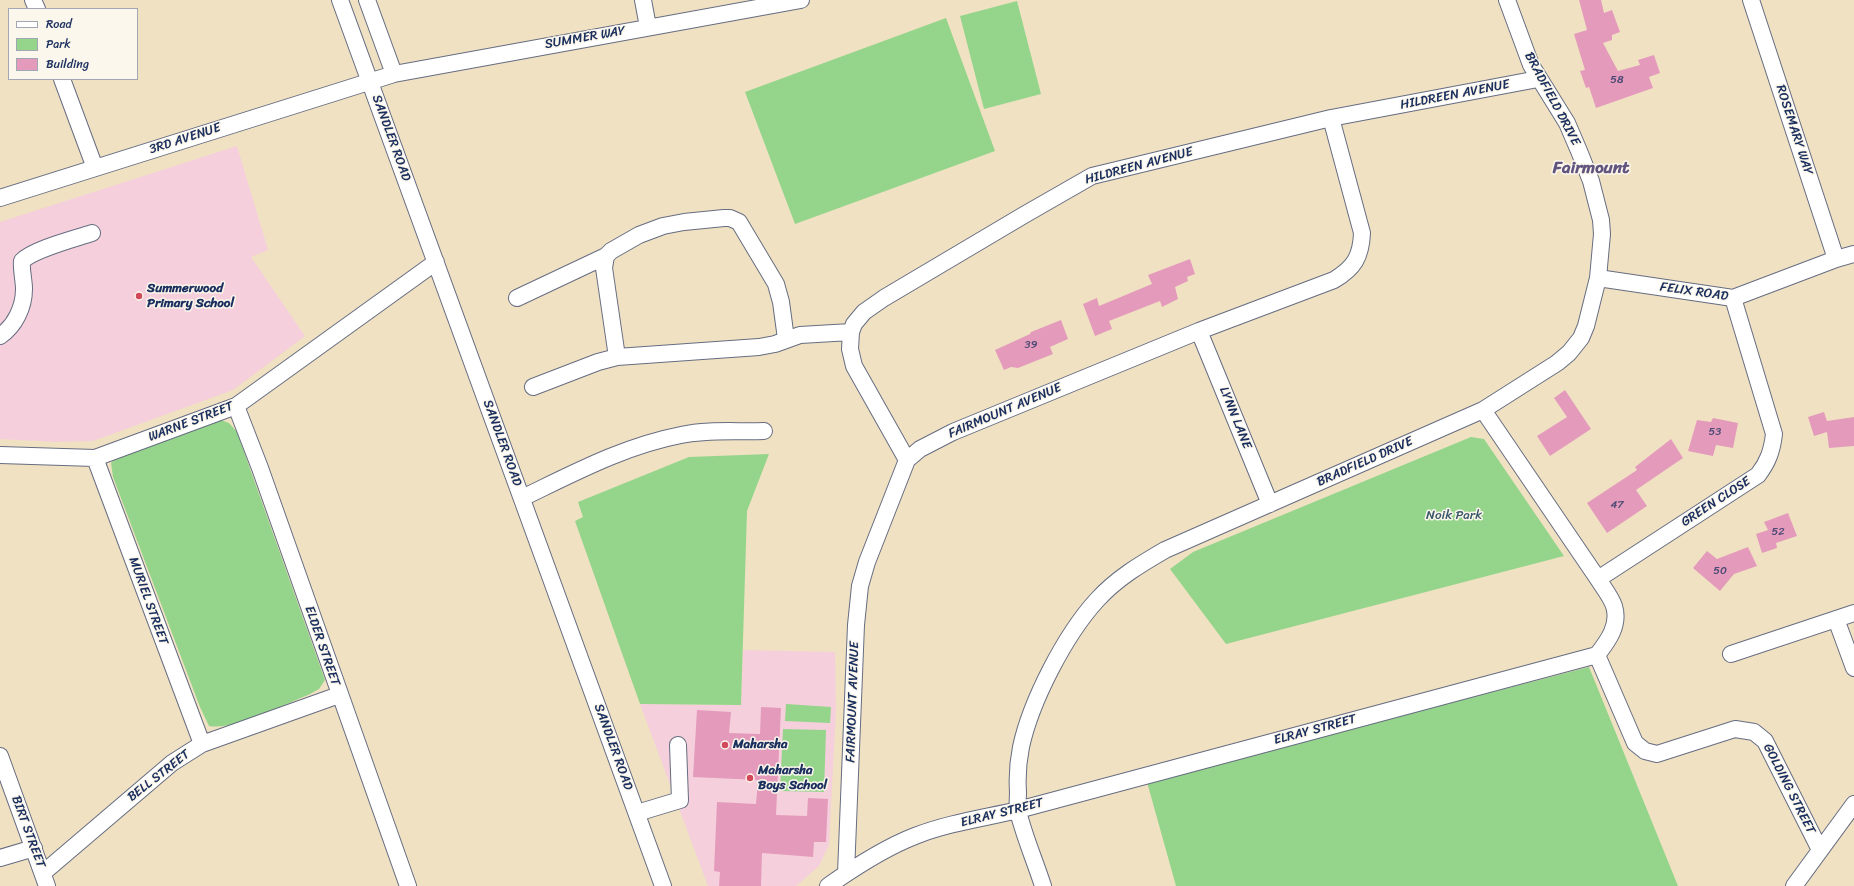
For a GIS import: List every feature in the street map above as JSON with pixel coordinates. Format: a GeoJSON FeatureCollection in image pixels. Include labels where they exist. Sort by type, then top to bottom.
{"type":"FeatureCollection","features":[{"type":"Feature","properties":{"kind":"street","name":"SANDLER ROAD"},"geometry":{"type":"LineString","coordinates":[[340,0],[663,886]]}},
{"type":"Feature","properties":{"kind":"street"},"geometry":{"type":"LineString","coordinates":[[367,0],[394,74]]}},
{"type":"Feature","properties":{"kind":"street"},"geometry":{"type":"LineString","coordinates":[[642,0],[648,26]]}},
{"type":"Feature","properties":{"kind":"street","name":"SUMMER WAY"},"geometry":{"type":"LineString","coordinates":[[370,80],[394,74],[648,26],[801,0]]}},
{"type":"Feature","properties":{"kind":"street","name":"BRADFIELD DRIVE"},"geometry":{"type":"LineString","coordinates":[[1042,886],[1018,810],[1018,760],[1026,728],[1047,679],[1084,615],[1098,599],[1133,569],[1165,550],[1483,410],[1557,363],[1575,346],[1586,326],[1598,278],[1602,227],[1591,181],[1567,123],[1538,79],[1531,65],[1506,0]]}},
{"type":"Feature","properties":{"kind":"street","name":"ROSEMARY WAY"},"geometry":{"type":"LineString","coordinates":[[1751,0],[1836,259]]}},
{"type":"Feature","properties":{"kind":"street","name":"HILDREEN AVENUE"},"geometry":{"type":"LineString","coordinates":[[850,332],[864,312],[884,298],[1088,178],[1331,118],[1538,79]]}},
{"type":"Feature","properties":{"kind":"street"},"geometry":{"type":"LineString","coordinates":[[62,80],[95,168]]}},
{"type":"Feature","properties":{"kind":"street","name":"3RD AVENUE"},"geometry":{"type":"LineString","coordinates":[[0,198],[370,80]]}},
{"type":"Feature","properties":{"kind":"street","name":"FAIRMOUNT AVENUE"},"geometry":{"type":"LineString","coordinates":[[846,873],[856,625],[860,586],[871,548],[907,460],[920,449],[954,432],[1199,331],[1334,280],[1346,272],[1356,261],[1361,248],[1362,233],[1331,118]]}},
{"type":"Feature","properties":{"kind":"street"},"geometry":{"type":"LineString","coordinates":[[517,298],[606,256],[639,235],[663,226],[684,222],[724,218],[739,222],[776,284],[781,302],[786,339]]}},
{"type":"Feature","properties":{"kind":"street"},"geometry":{"type":"LineString","coordinates":[[0,336],[7,332],[15,322],[20,310],[24,291],[22,261],[25,257],[92,233]]}},
{"type":"Feature","properties":{"kind":"street","name":"FELIX ROAD"},"geometry":{"type":"LineString","coordinates":[[1598,278],[1733,298],[1836,259],[1854,254]]}},
{"type":"Feature","properties":{"kind":"street"},"geometry":{"type":"LineString","coordinates":[[606,256],[604,268],[617,357]]}},
{"type":"Feature","properties":{"kind":"street","name":"WARNE STREET"},"geometry":{"type":"LineString","coordinates":[[0,455],[95,458],[236,406],[436,262]]}},
{"type":"Feature","properties":{"kind":"street","name":"GREEN CLOSE"},"geometry":{"type":"LineString","coordinates":[[1598,579],[1758,476],[1768,462],[1772,450],[1774,434],[1733,298]]}},
{"type":"Feature","properties":{"kind":"street","name":"LYNN LANE"},"geometry":{"type":"LineString","coordinates":[[1199,331],[1270,504]]}},
{"type":"Feature","properties":{"kind":"street"},"geometry":{"type":"LineString","coordinates":[[534,387],[598,362],[617,357],[759,347],[775,344],[786,339],[811,333],[850,332],[850,349],[854,366],[907,460]]}},
{"type":"Feature","properties":{"kind":"street","name":"ELDER STREET"},"geometry":{"type":"LineString","coordinates":[[236,406],[260,468],[339,695],[408,886]]}},
{"type":"Feature","properties":{"kind":"street"},"geometry":{"type":"LineString","coordinates":[[1483,410],[1598,579],[1614,606],[1616,621],[1611,637],[1597,655]]}},
{"type":"Feature","properties":{"kind":"street"},"geometry":{"type":"LineString","coordinates":[[522,498],[599,460],[625,450],[691,433],[764,431]]}},
{"type":"Feature","properties":{"kind":"street","name":"MURIEL STREET"},"geometry":{"type":"LineString","coordinates":[[95,458],[202,744]]}},
{"type":"Feature","properties":{"kind":"street"},"geometry":{"type":"LineString","coordinates":[[1730,654],[1854,613]]}},
{"type":"Feature","properties":{"kind":"street"},"geometry":{"type":"LineString","coordinates":[[1836,620],[1854,668]]}},
{"type":"Feature","properties":{"kind":"street","name":"ELRAY STREET"},"geometry":{"type":"LineString","coordinates":[[828,886],[846,873],[886,850],[928,831],[1018,810],[1597,655]]}},
{"type":"Feature","properties":{"kind":"street","name":"GOLDING STREET"},"geometry":{"type":"LineString","coordinates":[[1597,655],[1636,743],[1645,751],[1657,754],[1735,729],[1754,732],[1765,741],[1820,850]]}},
{"type":"Feature","properties":{"kind":"street","name":"BELL STREET"},"geometry":{"type":"LineString","coordinates":[[45,879],[172,763],[202,744],[339,695]]}},
{"type":"Feature","properties":{"kind":"street"},"geometry":{"type":"LineString","coordinates":[[637,813],[680,800],[678,745]]}},
{"type":"Feature","properties":{"kind":"street","name":"BIRT STREET"},"geometry":{"type":"LineString","coordinates":[[0,756],[45,879]]}},
{"type":"Feature","properties":{"kind":"street"},"geometry":{"type":"LineString","coordinates":[[1794,886],[1854,804]]}},
{"type":"Feature","properties":{"kind":"street"},"geometry":{"type":"LineString","coordinates":[[0,858],[34,848]]}},
{"type":"Feature","properties":{"kind":"shaded area","name":"Summerwood Primary School"},"geometry":{"type":"Polygon","coordinates":[[[237,146],[268,250],[251,257],[305,336],[233,390],[93,441],[55,442],[0,439],[0,222],[237,146]]]}},
{"type":"Feature","properties":{"kind":"shaded area","name":"Maharsha Boys School"},"geometry":{"type":"Polygon","coordinates":[[[743,650],[835,652],[836,710],[829,845],[819,866],[796,886],[708,886],[640,704],[741,705],[743,650]]]}},
{"type":"Feature","properties":{"kind":"green space"},"geometry":{"type":"Polygon","coordinates":[[[1017,1],[1041,94],[984,109],[960,16],[1017,1]]]}},
{"type":"Feature","properties":{"kind":"green space"},"geometry":{"type":"Polygon","coordinates":[[[946,18],[995,151],[795,224],[745,92],[946,18]]]}},
{"type":"Feature","properties":{"kind":"green space"},"geometry":{"type":"Polygon","coordinates":[[[221,420],[229,423],[237,432],[325,680],[319,689],[310,694],[260,716],[232,725],[209,726],[200,707],[113,477],[111,463],[119,455],[221,420]]]}},
{"type":"Feature","properties":{"kind":"green space","name":"Noik Park"},"geometry":{"type":"Polygon","coordinates":[[[1471,437],[1484,439],[1564,556],[1226,644],[1170,569],[1193,552],[1471,437]]]}},
{"type":"Feature","properties":{"kind":"green space"},"geometry":{"type":"Polygon","coordinates":[[[769,454],[747,511],[741,705],[640,704],[575,521],[583,517],[578,502],[689,457],[769,454]]]}},
{"type":"Feature","properties":{"kind":"green space"},"geometry":{"type":"Polygon","coordinates":[[[1589,667],[1678,886],[1176,886],[1147,782],[1589,667]]]}},
{"type":"Feature","properties":{"kind":"green space"},"geometry":{"type":"Polygon","coordinates":[[[786,704],[831,707],[830,723],[785,721],[786,704]]]}},
{"type":"Feature","properties":{"kind":"green space"},"geometry":{"type":"Polygon","coordinates":[[[783,729],[826,730],[824,792],[780,791],[783,729]]]}},
{"type":"Feature","properties":{"kind":"building"},"geometry":{"type":"Polygon","coordinates":[[[1579,0],[1601,0],[1604,13],[1612,10],[1620,32],[1612,35],[1612,40],[1603,43],[1618,71],[1640,65],[1638,60],[1654,55],[1660,73],[1649,77],[1653,88],[1596,108],[1589,87],[1586,88],[1580,71],[1585,70],[1574,34],[1587,30],[1579,0]]]}},
{"type":"Feature","properties":{"kind":"building"},"geometry":{"type":"Polygon","coordinates":[[[1190,259],[1195,274],[1187,277],[1188,281],[1175,287],[1178,299],[1162,307],[1160,301],[1109,321],[1112,329],[1095,336],[1083,304],[1097,298],[1099,306],[1152,284],[1148,275],[1190,259]]]}},
{"type":"Feature","properties":{"kind":"building"},"geometry":{"type":"Polygon","coordinates":[[[1061,320],[1068,339],[1050,347],[1053,354],[1018,368],[1011,367],[1004,370],[995,350],[1030,334],[1031,332],[1061,320]]]}},
{"type":"Feature","properties":{"kind":"building"},"geometry":{"type":"Polygon","coordinates":[[[1565,390],[1591,429],[1550,456],[1537,436],[1567,417],[1554,398],[1565,390]]]}},
{"type":"Feature","properties":{"kind":"building"},"geometry":{"type":"Polygon","coordinates":[[[1824,412],[1827,421],[1854,417],[1854,446],[1829,448],[1827,432],[1814,436],[1808,417],[1824,412]]]}},
{"type":"Feature","properties":{"kind":"building"},"geometry":{"type":"Polygon","coordinates":[[[1713,418],[1738,423],[1733,448],[1716,445],[1713,456],[1688,451],[1697,420],[1711,422],[1713,418]]]}},
{"type":"Feature","properties":{"kind":"building"},"geometry":{"type":"Polygon","coordinates":[[[1671,439],[1683,458],[1636,490],[1647,506],[1607,533],[1587,503],[1637,470],[1635,467],[1671,439]]]}},
{"type":"Feature","properties":{"kind":"building"},"geometry":{"type":"Polygon","coordinates":[[[1788,513],[1797,536],[1776,543],[1777,548],[1762,553],[1756,534],[1768,530],[1764,522],[1788,513]]]}},
{"type":"Feature","properties":{"kind":"building"},"geometry":{"type":"Polygon","coordinates":[[[1748,547],[1757,566],[1734,574],[1720,591],[1693,568],[1707,551],[1717,559],[1748,547]]]}},
{"type":"Feature","properties":{"kind":"building"},"geometry":{"type":"Polygon","coordinates":[[[761,707],[781,708],[776,815],[807,816],[808,798],[828,799],[826,842],[814,842],[813,857],[762,853],[761,886],[719,886],[720,872],[714,871],[717,802],[756,804],[758,780],[693,777],[697,710],[731,712],[729,733],[760,734],[761,707]]]}},
{"type":"Feature","properties":{"kind":"place","name":"Summerwood Primary School"},"geometry":{"type":"Point","coordinates":[139,296]}},
{"type":"Feature","properties":{"kind":"place","name":"Maharsha"},"geometry":{"type":"Point","coordinates":[725,745]}},
{"type":"Feature","properties":{"kind":"place","name":"Maharsha Boys School"},"geometry":{"type":"Point","coordinates":[750,778]}},
{"type":"Feature","properties":{"kind":"district","name":"Fairmount"},"geometry":{"type":"Point","coordinates":[1591,169]}}]}
